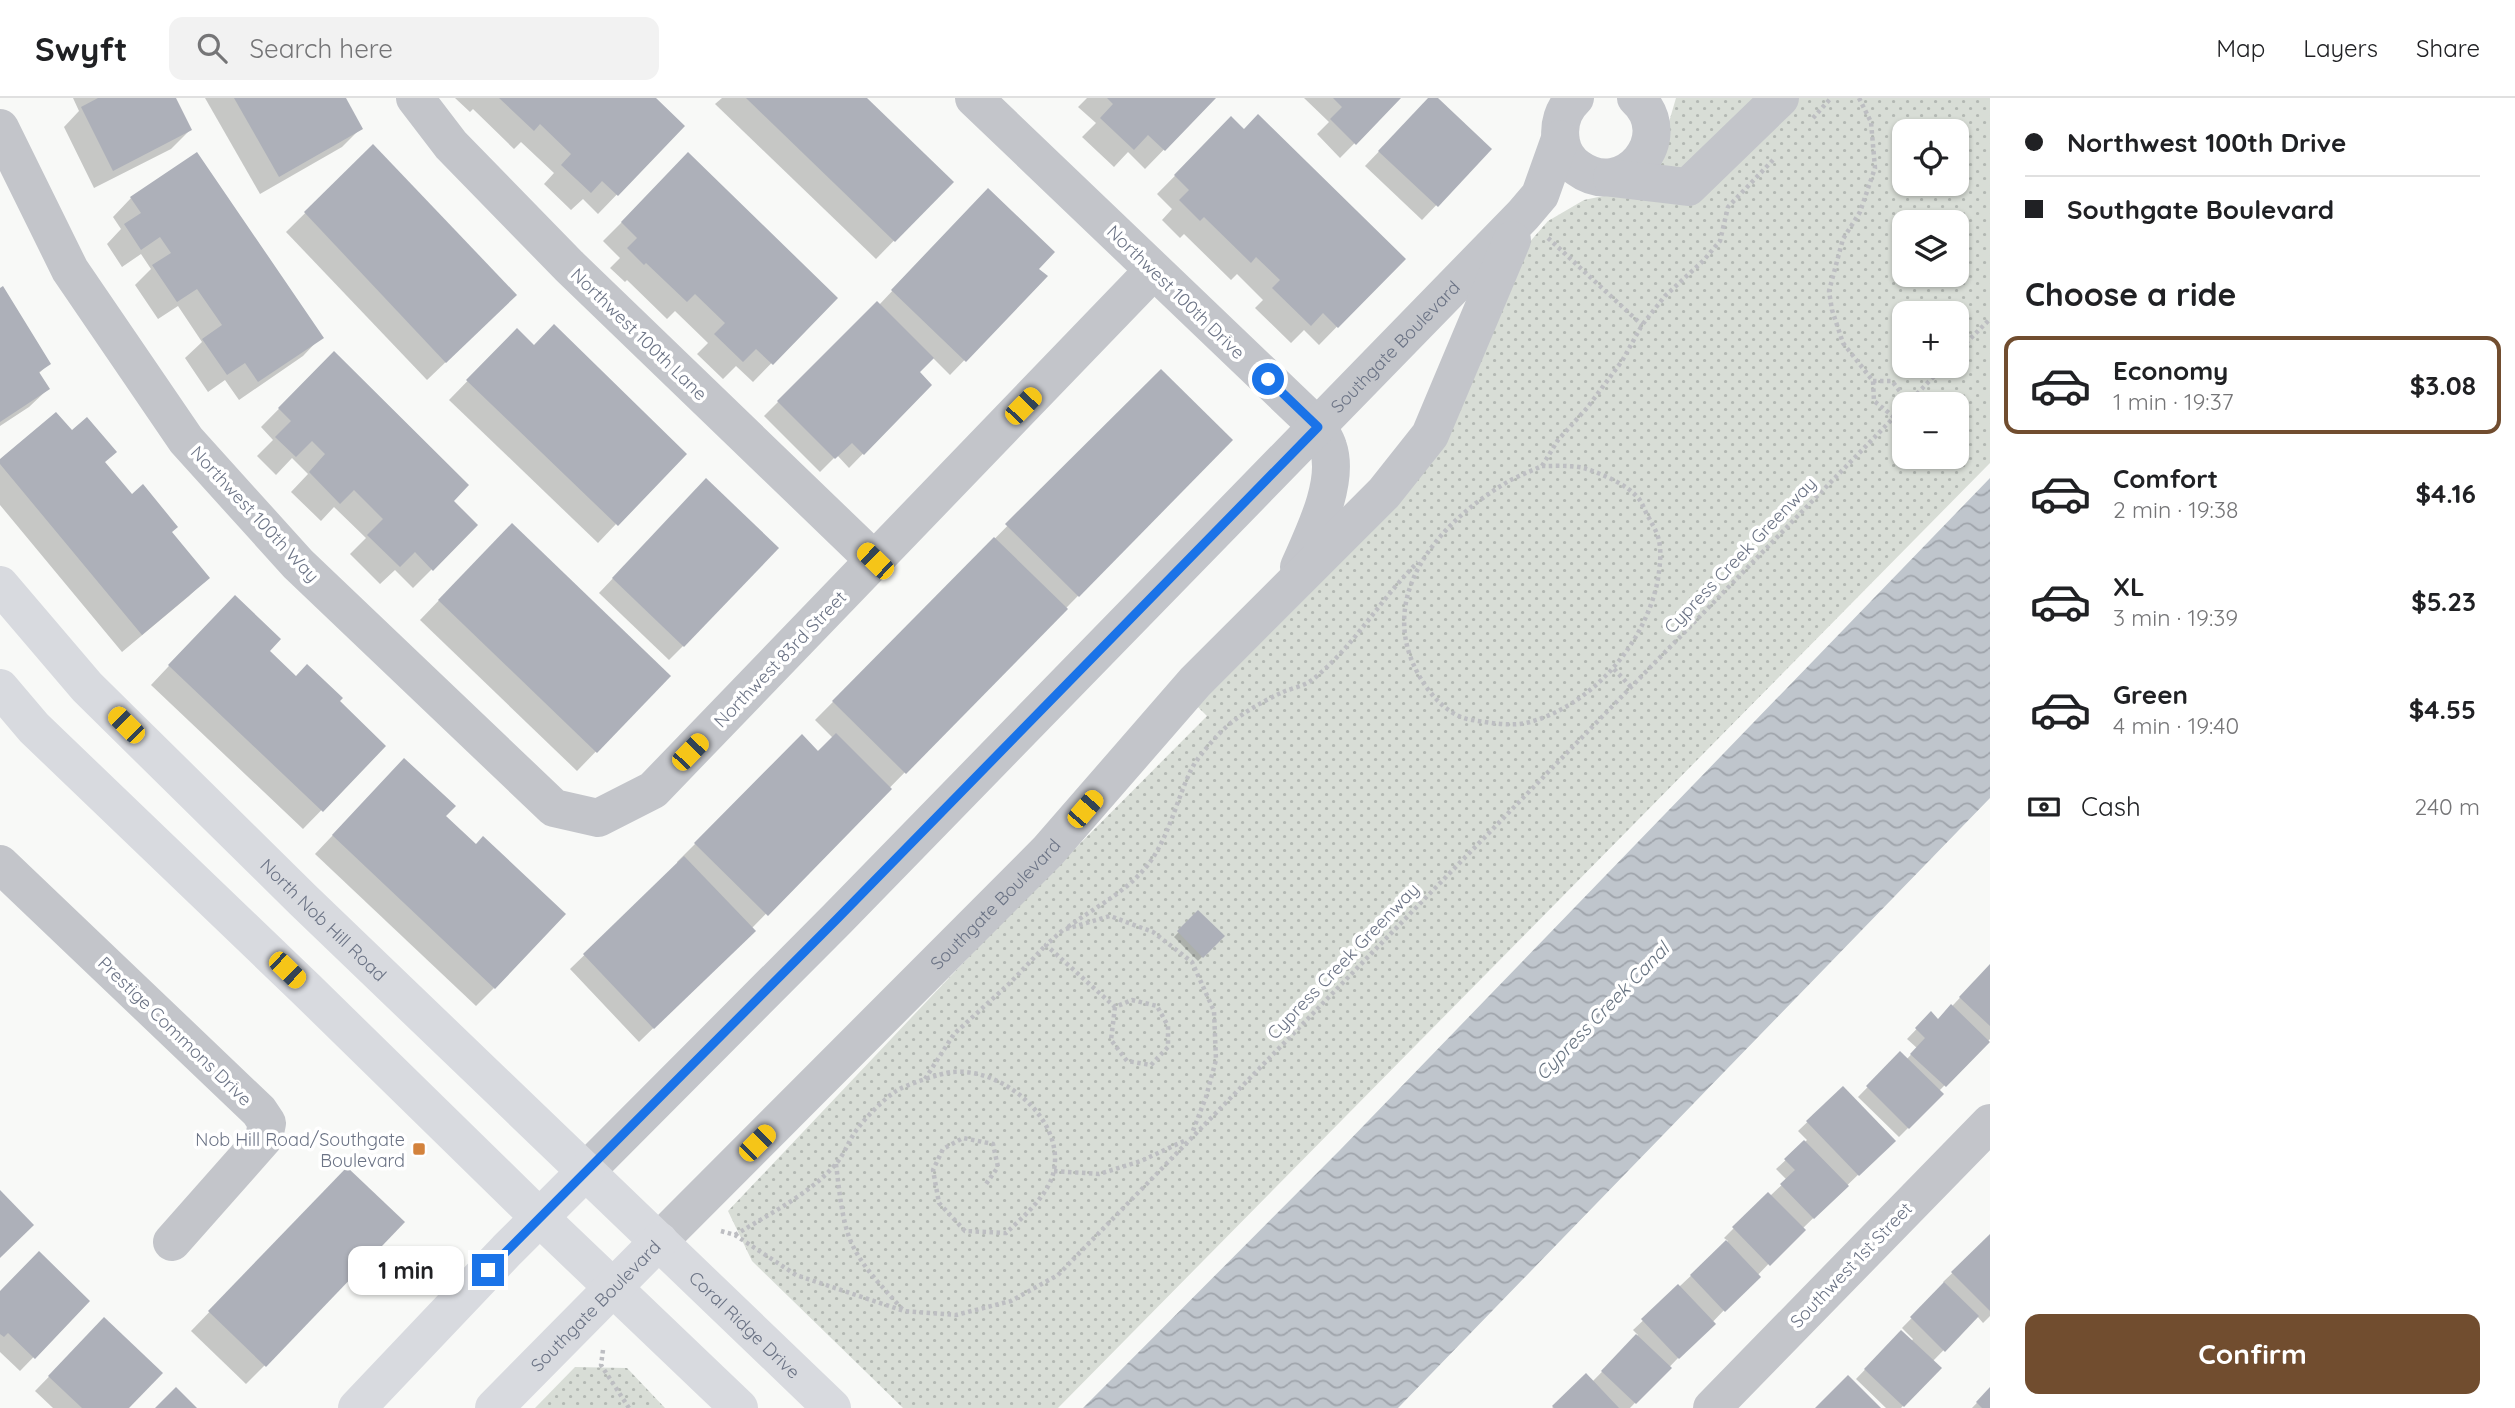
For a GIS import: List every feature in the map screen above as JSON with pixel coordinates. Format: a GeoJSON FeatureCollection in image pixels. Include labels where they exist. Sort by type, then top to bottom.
{"type":"FeatureCollection","features":[{"type":"Feature","properties":{"kind":"main road","name":"North Nob Hill Road"},"geometry":{"type":"LineString","coordinates":[[0,585],[86,687],[303,900],[659,1241]]}},
{"type":"Feature","properties":{"kind":"main road"},"geometry":{"type":"LineString","coordinates":[[0,688],[34,728],[739,1408]]}},
{"type":"Feature","properties":{"kind":"main road","name":"Southgate Boulevard"},"geometry":{"type":"LineString","coordinates":[[357,1408],[586,1171]]}},
{"type":"Feature","properties":{"kind":"main road","name":"Southgate Boulevard"},"geometry":{"type":"LineString","coordinates":[[495,1408],[659,1241]]}},
{"type":"Feature","properties":{"kind":"main road","name":"Coral Ridge Drive"},"geometry":{"type":"LineString","coordinates":[[659,1241],[832,1408]]}},
{"type":"Feature","properties":{"kind":"street","name":"Northwest 100th Lane"},"geometry":{"type":"LineString","coordinates":[[415,98],[451,145],[569,266],[875,561]]}},
{"type":"Feature","properties":{"kind":"street","name":"Northwest 100th Drive"},"geometry":{"type":"LineString","coordinates":[[974,98],[1318,427],[1329,447],[1331,473],[1321,517],[1292,586]]}},
{"type":"Feature","properties":{"kind":"street"},"geometry":{"type":"LineString","coordinates":[[1564,112],[1564,153],[1573,165],[1598,176],[1688,187],[1780,98]]}},
{"type":"Feature","properties":{"kind":"street","name":"Southgate Boulevard"},"geometry":{"type":"LineString","coordinates":[[659,1241],[1048,851],[1195,682],[1384,493],[1430,435],[1477,318],[1534,213],[1564,112]]}},
{"type":"Feature","properties":{"kind":"street"},"geometry":{"type":"LineString","coordinates":[[1649,117],[1653,167],[1666,186]]}},
{"type":"Feature","properties":{"kind":"street","name":"Southgate Boulevard"},"geometry":{"type":"LineString","coordinates":[[586,1171],[837,919],[1318,427],[1534,213],[1598,176],[1626,173],[1639,163],[1649,117]]}},
{"type":"Feature","properties":{"kind":"street","name":"Northwest 100th Way"},"geometry":{"type":"LineString","coordinates":[[0,128],[70,270],[186,440],[298,564],[554,808],[598,818]]}},
{"type":"Feature","properties":{"kind":"street","name":"Northwest 83rd Street"},"geometry":{"type":"LineString","coordinates":[[598,818],[653,790],[1153,271]]}},
{"type":"Feature","properties":{"kind":"street","name":"Prestige Commons Drive"},"geometry":{"type":"LineString","coordinates":[[0,864],[259,1111],[267,1123],[264,1138],[172,1242]]}},
{"type":"Feature","properties":{"kind":"street","name":"Southwest 1st Street"},"geometry":{"type":"LineString","coordinates":[[1712,1408],[1990,1123]]}},
{"type":"Feature","properties":{"kind":"path"},"geometry":{"type":"LineString","coordinates":[[1805,126],[1831,98]]}},
{"type":"Feature","properties":{"kind":"path"},"geometry":{"type":"LineString","coordinates":[[1859,98],[1871,122],[1875,168],[1860,212],[1843,239],[1829,291],[1843,343],[1873,381],[1874,401],[1892,415]]}},
{"type":"Feature","properties":{"kind":"path"},"geometry":{"type":"LineString","coordinates":[[1542,466],[1558,440],[1587,408],[1622,361],[1665,296],[1703,261],[1720,241],[1728,207],[1779,153]]}},
{"type":"Feature","properties":{"kind":"path"},"geometry":{"type":"LineString","coordinates":[[1534,213],[1643,326]]}},
{"type":"Feature","properties":{"kind":"path"},"geometry":{"type":"LineString","coordinates":[[1969,340],[1990,319]]}},
{"type":"Feature","properties":{"kind":"path","name":"Cypress Creek Greenway"},"geometry":{"type":"LineString","coordinates":[[1919,392],[1932,378]]}},
{"type":"Feature","properties":{"kind":"path"},"geometry":{"type":"LineString","coordinates":[[1873,381],[1892,382],[1898,392]]}},
{"type":"Feature","properties":{"kind":"path","name":"Cypress Creek Greenway"},"geometry":{"type":"LineString","coordinates":[[721,1231],[735,1235],[796,1275],[904,1311],[956,1315],[1011,1301],[1058,1275],[1892,419]]}},
{"type":"Feature","properties":{"kind":"path"},"geometry":{"type":"LineString","coordinates":[[735,1235],[792,1201],[836,1164],[858,1128],[898,1089],[927,1078],[954,1034],[1011,982],[1046,945],[1093,909],[1119,895],[1148,865],[1166,834],[1192,768],[1218,734],[1282,693],[1310,682],[1347,648],[1394,586],[1446,529],[1475,503],[1505,483],[1542,466],[1581,467],[1611,479],[1638,498],[1659,538],[1660,568],[1654,601],[1635,641],[1614,669],[1560,709],[1529,722],[1499,724],[1462,719],[1430,695],[1415,670],[1402,627],[1405,601],[1421,559]]}},
{"type":"Feature","properties":{"kind":"path"},"geometry":{"type":"LineString","coordinates":[[1614,669],[1631,687]]}},
{"type":"Feature","properties":{"kind":"path"},"geometry":{"type":"LineString","coordinates":[[1054,1171],[1099,1174],[1141,1161],[1189,1138],[1206,1097],[1216,1060],[1214,1012],[1192,962],[1153,932],[1110,916],[1063,930]]}},
{"type":"Feature","properties":{"kind":"path"},"geometry":{"type":"LineString","coordinates":[[1046,945],[1115,1007]]}},
{"type":"Feature","properties":{"kind":"path"},"geometry":{"type":"LineString","coordinates":[[1132,1000],[1157,1006],[1168,1026],[1168,1047],[1151,1065],[1127,1061],[1111,1040],[1115,1007],[1132,1000]]}},
{"type":"Feature","properties":{"kind":"path"},"geometry":{"type":"LineString","coordinates":[[898,1089],[951,1072],[978,1074],[1012,1088],[1042,1117],[1053,1140],[1054,1171],[1036,1205],[1006,1233],[965,1231],[939,1203],[933,1170],[943,1149],[963,1138],[993,1144],[998,1167],[986,1184]]}},
{"type":"Feature","properties":{"kind":"path"},"geometry":{"type":"LineString","coordinates":[[836,1164],[841,1204],[849,1236],[867,1268],[904,1311]]}},
{"type":"Feature","properties":{"kind":"path"},"geometry":{"type":"LineString","coordinates":[[604,1342],[601,1365],[629,1408]]}},
{"type":"Feature","properties":{"kind":"shaded area"},"geometry":{"type":"Polygon","coordinates":[[[1676,98],[1990,98],[1990,463],[1058,1408],[903,1408],[752,1261],[728,1211],[1001,923],[1207,716],[1193,702],[1364,525],[1513,261],[1548,221],[1584,200],[1627,191],[1660,153],[1676,98]]]}},
{"type":"Feature","properties":{"kind":"shaded area"},"geometry":{"type":"Polygon","coordinates":[[[575,1367],[627,1368],[665,1408],[535,1408],[575,1367]]]}},
{"type":"Feature","properties":{"kind":"water","name":"Cypress Creek Canal"},"geometry":{"type":"Polygon","coordinates":[[[1990,478],[1990,798],[1398,1408],[1083,1408],[1340,1150],[1990,478]]]}},
{"type":"Feature","properties":{"kind":"building"},"geometry":{"type":"Polygon","coordinates":[[[98,98],[176,98],[192,130],[113,171],[81,107],[98,98]]]}},
{"type":"Feature","properties":{"kind":"building"},"geometry":{"type":"Polygon","coordinates":[[[234,98],[346,98],[363,129],[279,177],[234,98]]]}},
{"type":"Feature","properties":{"kind":"building"},"geometry":{"type":"Polygon","coordinates":[[[499,98],[656,98],[685,126],[618,196],[602,181],[591,193],[561,165],[571,154],[540,124],[534,131],[499,98]]]}},
{"type":"Feature","properties":{"kind":"building"},"geometry":{"type":"Polygon","coordinates":[[[746,98],[867,98],[954,182],[895,242],[746,98]]]}},
{"type":"Feature","properties":{"kind":"building"},"geometry":{"type":"Polygon","coordinates":[[[1107,98],[1216,98],[1165,151],[1148,135],[1134,150],[1100,118],[1113,104],[1107,98]]]}},
{"type":"Feature","properties":{"kind":"building"},"geometry":{"type":"Polygon","coordinates":[[[1333,98],[1401,98],[1356,145],[1330,119],[1342,107],[1333,98]]]}},
{"type":"Feature","properties":{"kind":"building"},"geometry":{"type":"Polygon","coordinates":[[[1428,98],[1438,98],[1492,149],[1438,207],[1378,151],[1428,98]]]}},
{"type":"Feature","properties":{"kind":"building"},"geometry":{"type":"Polygon","coordinates":[[[1258,114],[1406,259],[1338,328],[1323,313],[1311,326],[1272,288],[1280,280],[1256,257],[1251,263],[1204,217],[1200,221],[1179,200],[1189,190],[1174,175],[1231,116],[1244,129],[1258,114]]]}},
{"type":"Feature","properties":{"kind":"building"},"geometry":{"type":"Polygon","coordinates":[[[373,144],[517,295],[446,363],[304,212],[373,144]]]}},
{"type":"Feature","properties":{"kind":"building"},"geometry":{"type":"Polygon","coordinates":[[[197,152],[324,338],[258,382],[245,363],[227,375],[202,339],[222,325],[197,289],[177,302],[152,265],[171,253],[160,237],[141,250],[124,224],[141,213],[130,197],[197,152]]]}},
{"type":"Feature","properties":{"kind":"building"},"geometry":{"type":"Polygon","coordinates":[[[688,152],[838,298],[773,365],[756,349],[743,362],[714,334],[725,323],[695,294],[687,302],[627,248],[637,238],[621,222],[688,152]]]}},
{"type":"Feature","properties":{"kind":"building"},"geometry":{"type":"Polygon","coordinates":[[[988,188],[1055,252],[1039,269],[1048,276],[966,362],[891,290],[988,188]]]}},
{"type":"Feature","properties":{"kind":"building"},"geometry":{"type":"Polygon","coordinates":[[[3,286],[51,364],[39,372],[50,389],[0,422],[0,288],[3,286]]]}},
{"type":"Feature","properties":{"kind":"building"},"geometry":{"type":"Polygon","coordinates":[[[877,301],[934,358],[920,372],[932,385],[864,455],[852,443],[835,459],[777,401],[877,301]]]}},
{"type":"Feature","properties":{"kind":"building"},"geometry":{"type":"Polygon","coordinates":[[[554,324],[687,454],[618,526],[466,380],[517,328],[534,345],[554,324]]]}},
{"type":"Feature","properties":{"kind":"building"},"geometry":{"type":"Polygon","coordinates":[[[334,351],[469,485],[454,501],[478,525],[433,571],[415,552],[400,567],[367,535],[383,519],[354,490],[340,504],[309,472],[325,454],[312,441],[296,457],[275,437],[291,421],[278,408],[334,351]]]}},
{"type":"Feature","properties":{"kind":"building"},"geometry":{"type":"Polygon","coordinates":[[[1161,369],[1233,440],[1079,597],[1005,524],[1161,369]]]}},
{"type":"Feature","properties":{"kind":"building"},"geometry":{"type":"Polygon","coordinates":[[[56,412],[72,430],[87,417],[117,452],[105,462],[132,494],[143,484],[178,527],[172,532],[210,578],[142,635],[0,464],[0,459],[56,412]]]}},
{"type":"Feature","properties":{"kind":"building"},"geometry":{"type":"Polygon","coordinates":[[[706,478],[779,548],[684,647],[612,578],[706,478]]]}},
{"type":"Feature","properties":{"kind":"building"},"geometry":{"type":"Polygon","coordinates":[[[512,523],[671,676],[597,753],[438,600],[512,523]]]}},
{"type":"Feature","properties":{"kind":"building"},"geometry":{"type":"Polygon","coordinates":[[[994,537],[1068,609],[906,774],[832,701],[994,537]]]}},
{"type":"Feature","properties":{"kind":"building"},"geometry":{"type":"Polygon","coordinates":[[[235,595],[281,639],[270,651],[296,676],[307,664],[343,698],[340,701],[386,746],[323,812],[168,665],[235,595]]]}},
{"type":"Feature","properties":{"kind":"building"},"geometry":{"type":"Polygon","coordinates":[[[836,733],[892,789],[768,916],[694,843],[802,734],[818,751],[836,733]]]}},
{"type":"Feature","properties":{"kind":"building"},"geometry":{"type":"Polygon","coordinates":[[[404,758],[456,806],[446,816],[476,844],[483,836],[566,914],[495,989],[332,835],[404,758]]]}},
{"type":"Feature","properties":{"kind":"building"},"geometry":{"type":"Polygon","coordinates":[[[684,856],[756,931],[654,1029],[583,954],[684,856]]]}},
{"type":"Feature","properties":{"kind":"building"},"geometry":{"type":"Polygon","coordinates":[[[1198,910],[1225,936],[1203,958],[1177,931],[1198,910]]]}},
{"type":"Feature","properties":{"kind":"building"},"geometry":{"type":"Polygon","coordinates":[[[1990,964],[1990,1026],[1959,997],[1990,964]]]}},
{"type":"Feature","properties":{"kind":"building"},"geometry":{"type":"Polygon","coordinates":[[[1951,1004],[1990,1042],[1946,1087],[1910,1054],[1925,1038],[1915,1028],[1931,1011],[1938,1019],[1951,1004]]]}},
{"type":"Feature","properties":{"kind":"building"},"geometry":{"type":"Polygon","coordinates":[[[1900,1051],[1944,1094],[1909,1129],[1866,1086],[1900,1051]]]}},
{"type":"Feature","properties":{"kind":"building"},"geometry":{"type":"Polygon","coordinates":[[[1843,1086],[1896,1141],[1859,1176],[1806,1121],[1843,1086]]]}},
{"type":"Feature","properties":{"kind":"building"},"geometry":{"type":"Polygon","coordinates":[[[1804,1140],[1849,1186],[1814,1219],[1780,1184],[1795,1170],[1784,1159],[1804,1140]]]}},
{"type":"Feature","properties":{"kind":"building"},"geometry":{"type":"Polygon","coordinates":[[[347,1167],[405,1222],[266,1367],[208,1311],[347,1167]]]}},
{"type":"Feature","properties":{"kind":"building"},"geometry":{"type":"Polygon","coordinates":[[[0,1190],[34,1225],[0,1258],[0,1190]]]}},
{"type":"Feature","properties":{"kind":"building"},"geometry":{"type":"Polygon","coordinates":[[[1768,1192],[1806,1230],[1770,1266],[1732,1227],[1768,1192]]]}},
{"type":"Feature","properties":{"kind":"building"},"geometry":{"type":"Polygon","coordinates":[[[1990,1234],[1990,1311],[1951,1272],[1990,1234]]]}},
{"type":"Feature","properties":{"kind":"building"},"geometry":{"type":"Polygon","coordinates":[[[1726,1240],[1761,1277],[1725,1312],[1690,1275],[1726,1240]]]}},
{"type":"Feature","properties":{"kind":"building"},"geometry":{"type":"Polygon","coordinates":[[[39,1251],[90,1301],[35,1359],[8,1333],[4,1337],[0,1334],[0,1291],[39,1251]]]}},
{"type":"Feature","properties":{"kind":"building"},"geometry":{"type":"Polygon","coordinates":[[[1944,1282],[1979,1316],[1945,1352],[1910,1317],[1944,1282]]]}},
{"type":"Feature","properties":{"kind":"building"},"geometry":{"type":"Polygon","coordinates":[[[1678,1284],[1716,1324],[1679,1359],[1641,1319],[1678,1284]]]}},
{"type":"Feature","properties":{"kind":"building"},"geometry":{"type":"Polygon","coordinates":[[[104,1317],[163,1373],[129,1408],[82,1408],[48,1376],[104,1317]]]}},
{"type":"Feature","properties":{"kind":"building"},"geometry":{"type":"Polygon","coordinates":[[[1901,1330],[1942,1368],[1904,1407],[1864,1369],[1901,1330]]]}},
{"type":"Feature","properties":{"kind":"building"},"geometry":{"type":"Polygon","coordinates":[[[1636,1334],[1672,1368],[1636,1404],[1601,1371],[1636,1334]]]}},
{"type":"Feature","properties":{"kind":"building"},"geometry":{"type":"Polygon","coordinates":[[[1586,1373],[1619,1408],[1552,1406],[1586,1373]]]}},
{"type":"Feature","properties":{"kind":"building"},"geometry":{"type":"Polygon","coordinates":[[[1848,1375],[1881,1408],[1815,1408],[1848,1375]]]}},
{"type":"Feature","properties":{"kind":"building"},"geometry":{"type":"Polygon","coordinates":[[[176,1387],[197,1408],[155,1408],[176,1387]]]}},
{"type":"Feature","properties":{"kind":"building"},"geometry":{"type":"Polygon","coordinates":[[[1990,1387],[1990,1408],[1982,1408],[1976,1402],[1990,1387]]]}},
{"type":"Feature","properties":{"kind":"place","name":"Nob Hill Road/Southgate Boulevard"},"geometry":{"type":"Point","coordinates":[419,1149]}},
{"type":"Feature","properties":{"kind":"route"},"geometry":{"type":"LineString","coordinates":[[488,1270],[837,919],[1318,427],[1268,379]]}}]}
